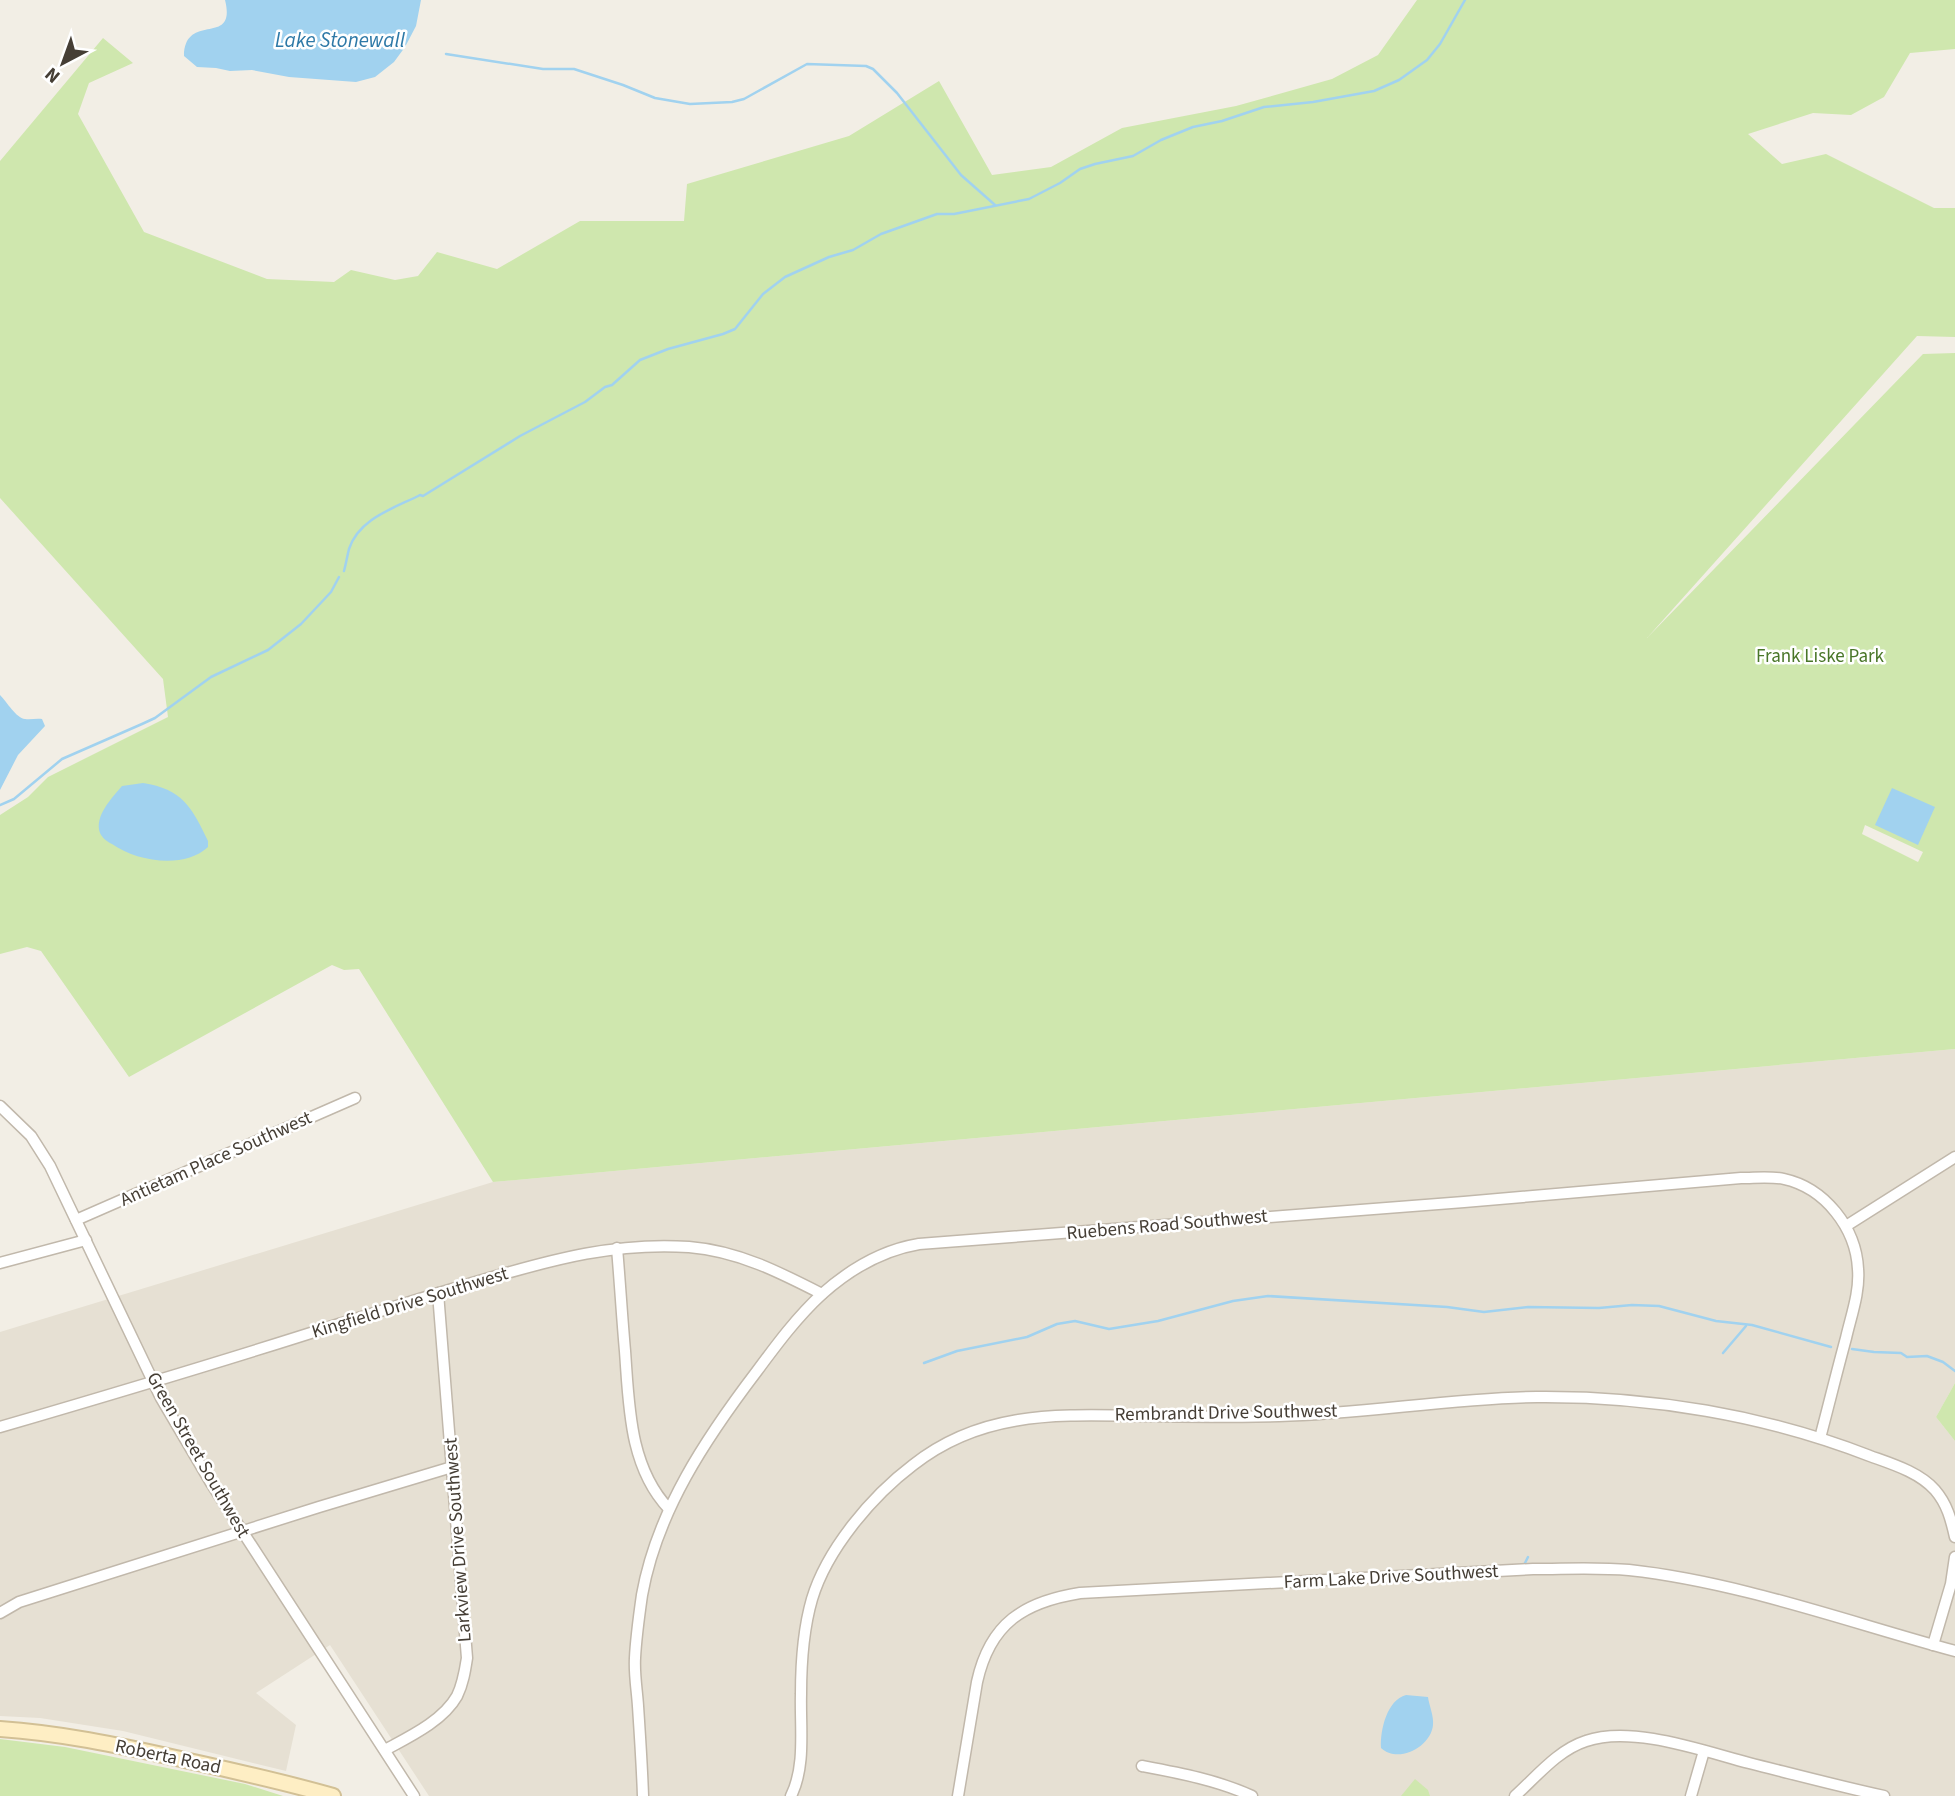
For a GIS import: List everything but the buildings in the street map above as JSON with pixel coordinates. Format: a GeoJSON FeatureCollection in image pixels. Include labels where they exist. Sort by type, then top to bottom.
{"type":"FeatureCollection","features":[{"type":"Feature","properties":{"kind":"street","name":"Antietam Place Southwest"},"geometry":{"type":"LineString","coordinates":[[76,1220],[355,1098]]}},
{"type":"Feature","properties":{"kind":"street","name":"Green Street Southwest"},"geometry":{"type":"LineString","coordinates":[[0,1106],[41,1150],[153,1382],[211,1483],[415,1796]]}},
{"type":"Feature","properties":{"kind":"street"},"geometry":{"type":"LineString","coordinates":[[1846,1226],[1955,1157]]}},
{"type":"Feature","properties":{"kind":"street","name":"Ruebens Road Southwest"},"geometry":{"type":"LineString","coordinates":[[643,1796],[635,1661],[638,1624],[647,1574],[669,1509],[733,1402],[797,1319],[845,1276],[875,1258],[904,1246],[1741,1178],[1784,1179],[1818,1195],[1836,1211],[1855,1245],[1857,1289],[1820,1437]]}},
{"type":"Feature","properties":{"kind":"street"},"geometry":{"type":"LineString","coordinates":[[0,1263],[86,1240]]}},
{"type":"Feature","properties":{"kind":"street","name":"Kingfield Drive Southwest"},"geometry":{"type":"LineString","coordinates":[[0,1427],[438,1293],[595,1251],[632,1247],[689,1247],[727,1253],[773,1269],[822,1294]]}},
{"type":"Feature","properties":{"kind":"street"},"geometry":{"type":"LineString","coordinates":[[617,1248],[630,1421],[634,1441],[648,1477],[669,1509]]}},
{"type":"Feature","properties":{"kind":"street","name":"Larkview Drive Southwest"},"geometry":{"type":"LineString","coordinates":[[385,1750],[436,1718],[457,1696],[464,1679],[467,1658],[438,1293]]}},
{"type":"Feature","properties":{"kind":"street","name":"Rembrandt Drive Southwest"},"geometry":{"type":"LineString","coordinates":[[791,1796],[796,1785],[800,1759],[803,1639],[818,1583],[851,1528],[883,1489],[933,1451],[964,1435],[1000,1423],[1033,1417],[1077,1415],[1282,1416],[1556,1397],[1630,1401],[1707,1411],[1820,1437],[1903,1468],[1926,1482],[1944,1502],[1955,1537]]}},
{"type":"Feature","properties":{"kind":"street"},"geometry":{"type":"LineString","coordinates":[[0,1613],[19,1602],[452,1467]]}},
{"type":"Feature","properties":{"kind":"street"},"geometry":{"type":"LineString","coordinates":[[1933,1645],[1951,1584],[1955,1557]]}},
{"type":"Feature","properties":{"kind":"street","name":"Farm Lake Drive Southwest"},"geometry":{"type":"LineString","coordinates":[[958,1796],[977,1682],[986,1651],[1014,1616],[1054,1597],[1067,1595],[1533,1569],[1628,1570],[1733,1589],[1955,1651]]}},
{"type":"Feature","properties":{"kind":"street","name":"Roberta Road"},"geometry":{"type":"LineString","coordinates":[[0,1729],[72,1737],[135,1749],[333,1796]]}},
{"type":"Feature","properties":{"kind":"street"},"geometry":{"type":"LineString","coordinates":[[1516,1796],[1572,1746],[1605,1736],[1624,1735],[1704,1751],[1825,1788],[1884,1796]]}},
{"type":"Feature","properties":{"kind":"street"},"geometry":{"type":"LineString","coordinates":[[1691,1796],[1704,1751]]}},
{"type":"Feature","properties":{"kind":"street"},"geometry":{"type":"LineString","coordinates":[[1142,1766],[1194,1776],[1234,1787],[1252,1796]]}},
{"type":"Feature","properties":{"kind":"shaded area"},"geometry":{"type":"Polygon","coordinates":[[[1955,1049],[1955,1383],[1936,1417],[1955,1441],[1955,1796],[429,1796],[330,1645],[256,1693],[296,1725],[286,1771],[123,1731],[40,1718],[0,1716],[0,1332],[493,1182],[1955,1049]]]}},
{"type":"Feature","properties":{"kind":"green space","name":"Frank Liske Park"},"geometry":{"type":"Polygon","coordinates":[[[1417,0],[1955,0],[1955,49],[1910,53],[1884,97],[1851,115],[1813,113],[1748,134],[1782,164],[1826,154],[1934,208],[1955,208],[1955,337],[1917,336],[1647,638],[1923,354],[1955,353],[1955,1049],[493,1182],[359,969],[344,970],[332,965],[129,1077],[41,951],[27,947],[0,954],[0,815],[28,797],[48,777],[168,717],[163,679],[0,498],[0,161],[103,38],[133,63],[89,83],[78,114],[144,232],[267,279],[334,282],[351,270],[395,280],[418,276],[437,252],[497,269],[580,221],[684,221],[687,184],[849,136],[939,81],[992,175],[1051,167],[1122,128],[1236,106],[1332,79],[1378,55],[1417,0]],[[1865,825],[1862,834],[1918,862],[1923,852],[1865,825]]]}},
{"type":"Feature","properties":{"kind":"green space"},"geometry":{"type":"Polygon","coordinates":[[[1955,1383],[1955,1441],[1936,1417],[1955,1383]]]}},
{"type":"Feature","properties":{"kind":"green space"},"geometry":{"type":"Polygon","coordinates":[[[0,1739],[65,1747],[245,1784],[283,1796],[0,1796],[0,1739]]]}},
{"type":"Feature","properties":{"kind":"green space"},"geometry":{"type":"Polygon","coordinates":[[[1415,1779],[1428,1790],[1430,1796],[1401,1796],[1415,1779]]]}},
{"type":"Feature","properties":{"kind":"water","name":"Lake Stonewall"},"geometry":{"type":"Polygon","coordinates":[[[225,0],[421,0],[416,26],[394,62],[375,77],[356,82],[289,77],[252,70],[230,71],[197,67],[184,56],[187,43],[193,35],[224,23],[227,14],[225,0]]]}},
{"type":"Feature","properties":{"kind":"water"},"geometry":{"type":"Polygon","coordinates":[[[0,695],[18,716],[25,719],[42,719],[45,726],[18,755],[0,790],[0,695]]]}},
{"type":"Feature","properties":{"kind":"water"},"geometry":{"type":"Polygon","coordinates":[[[143,783],[167,790],[184,802],[202,829],[208,847],[187,858],[147,859],[122,850],[104,838],[99,827],[109,802],[122,786],[143,783]]]}},
{"type":"Feature","properties":{"kind":"water"},"geometry":{"type":"Polygon","coordinates":[[[1892,788],[1935,807],[1918,845],[1875,825],[1892,788]]]}},
{"type":"Feature","properties":{"kind":"water"},"geometry":{"type":"Polygon","coordinates":[[[1406,1695],[1428,1697],[1433,1722],[1431,1733],[1413,1751],[1404,1754],[1388,1753],[1381,1748],[1383,1725],[1389,1709],[1399,1698],[1406,1695]]]}},
{"type":"Feature","properties":{"kind":"waterway"},"geometry":{"type":"LineString","coordinates":[[344,571],[354,538],[379,515],[420,495],[423,496],[520,436],[585,402],[612,385],[640,360],[735,329],[763,294],[785,277],[829,257],[853,250],[881,234],[937,214],[954,214],[1029,199],[1080,169],[1133,156],[1161,140],[1193,127],[1264,107],[1313,102],[1374,91],[1399,80],[1427,60],[1440,44],[1465,0]]}},
{"type":"Feature","properties":{"kind":"waterway"},"geometry":{"type":"LineString","coordinates":[[446,54],[543,69],[574,69],[655,98],[690,104],[744,99],[807,64],[866,66],[873,69],[897,93],[961,175],[995,205]]}},
{"type":"Feature","properties":{"kind":"waterway"},"geometry":{"type":"LineString","coordinates":[[0,805],[14,799],[62,759],[155,718],[211,677],[268,650],[301,624],[331,592],[339,577]]}},
{"type":"Feature","properties":{"kind":"waterway"},"geometry":{"type":"LineString","coordinates":[[924,1363],[957,1351],[1027,1337],[1057,1324],[1075,1321],[1109,1329],[1158,1321],[1233,1301],[1268,1296],[1447,1307],[1484,1312],[1528,1307],[1659,1306],[1716,1321],[1752,1325],[1831,1347]]}},
{"type":"Feature","properties":{"kind":"waterway"},"geometry":{"type":"LineString","coordinates":[[1723,1353],[1746,1326]]}},
{"type":"Feature","properties":{"kind":"waterway"},"geometry":{"type":"LineString","coordinates":[[1852,1349],[1901,1353],[1907,1357],[1927,1356],[1943,1362],[1955,1371]]}},
{"type":"Feature","properties":{"kind":"waterway"},"geometry":{"type":"LineString","coordinates":[[1524,1565],[1528,1557]]}}]}
